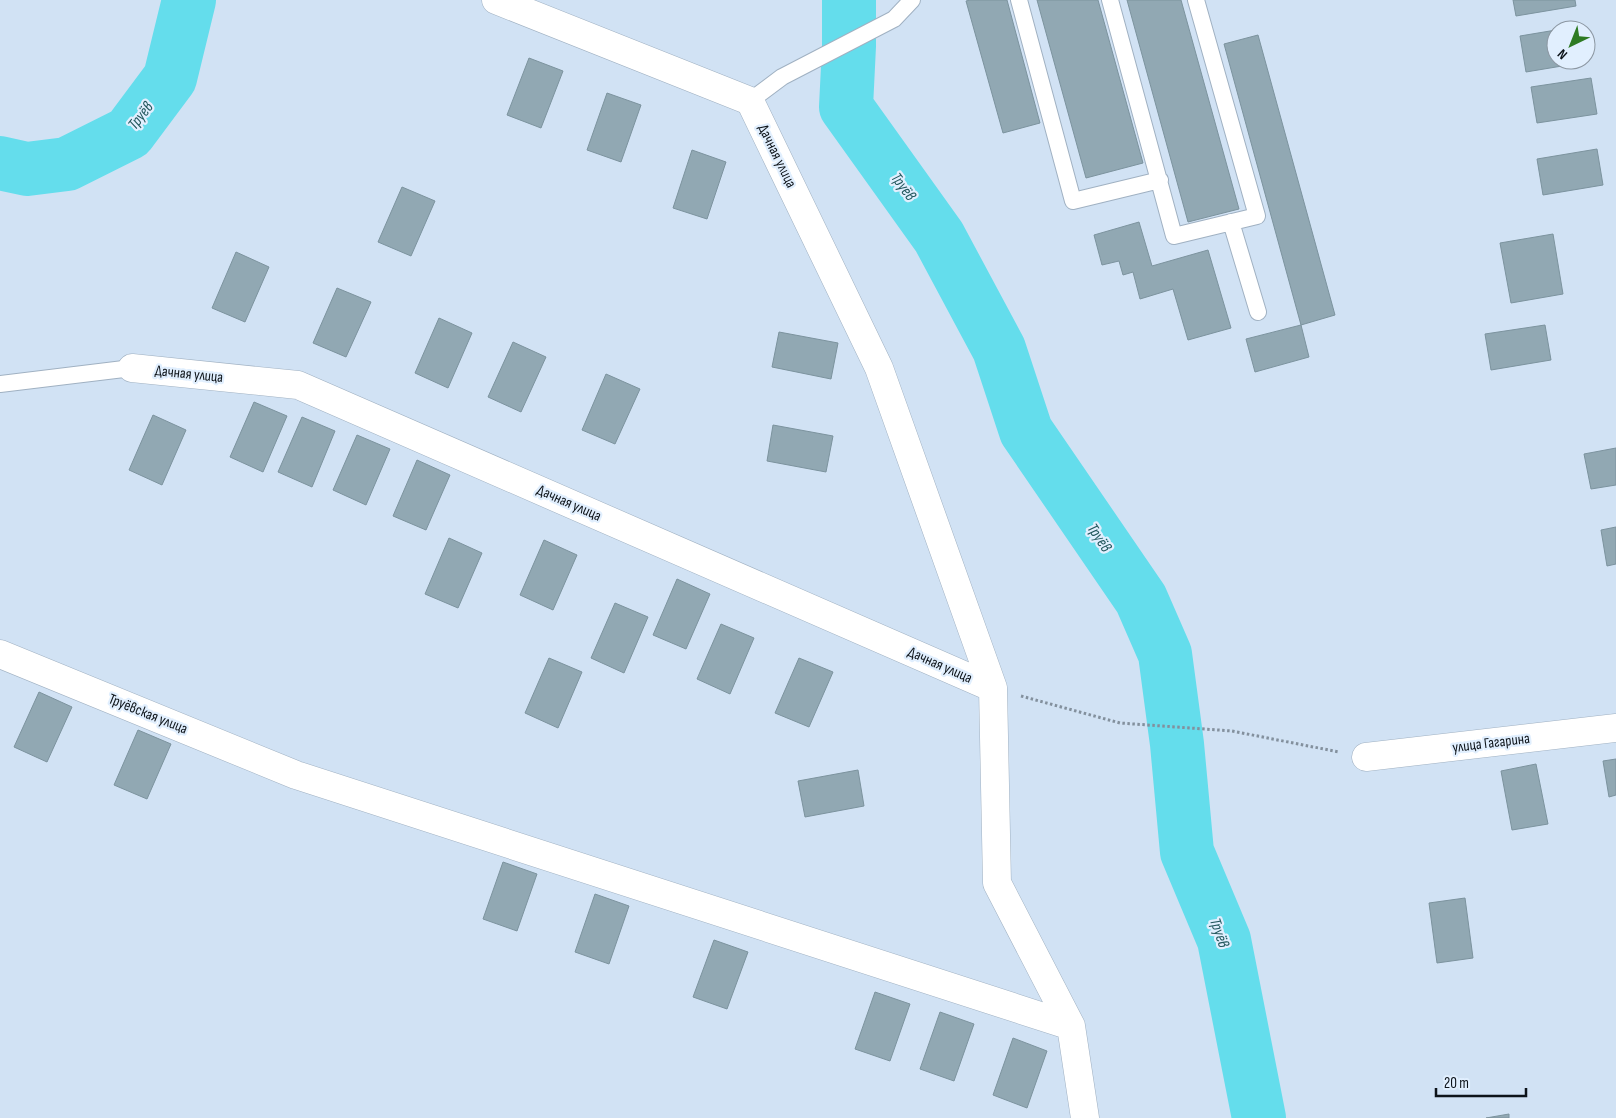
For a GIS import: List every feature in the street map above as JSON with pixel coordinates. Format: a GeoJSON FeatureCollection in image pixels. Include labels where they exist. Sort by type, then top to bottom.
{"type":"FeatureCollection","features":[{"type":"Feature","properties":{"kind":"street"},"geometry":{"type":"LineString","coordinates":[[496,0],[750,101]]}},
{"type":"Feature","properties":{"kind":"street","name":"Дачная улица"},"geometry":{"type":"LineString","coordinates":[[750,101],[879,368],[993,688],[997,883],[1071,1026],[1085,1118]]}},
{"type":"Feature","properties":{"kind":"street","name":"Дачная улица"},"geometry":{"type":"LineString","coordinates":[[132,368],[298,385],[993,688]]}},
{"type":"Feature","properties":{"kind":"street","name":"Труёвская улица"},"geometry":{"type":"LineString","coordinates":[[0,654],[296,775],[1071,1026]]}},
{"type":"Feature","properties":{"kind":"street","name":"улица Гагарина"},"geometry":{"type":"LineString","coordinates":[[1366,757],[1616,728]]}},
{"type":"Feature","properties":{"kind":"lane"},"geometry":{"type":"LineString","coordinates":[[750,101],[782,77],[894,19],[912,0]]}},
{"type":"Feature","properties":{"kind":"lane"},"geometry":{"type":"LineString","coordinates":[[1019,0],[1073,201],[1160,180]]}},
{"type":"Feature","properties":{"kind":"lane"},"geometry":{"type":"LineString","coordinates":[[1110,0],[1174,236],[1257,216],[1196,0]]}},
{"type":"Feature","properties":{"kind":"lane"},"geometry":{"type":"LineString","coordinates":[[1231,222],[1258,312]]}},
{"type":"Feature","properties":{"kind":"lane"},"geometry":{"type":"LineString","coordinates":[[0,384],[132,368]]}},
{"type":"Feature","properties":{"kind":"path"},"geometry":{"type":"LineString","coordinates":[[993,688],[1120,723],[1232,731],[1366,757]]}},
{"type":"Feature","properties":{"kind":"building"},"geometry":{"type":"Polygon","coordinates":[[[1007,0],[1040,123],[1003,133],[966,1],[1007,0]]]}},
{"type":"Feature","properties":{"kind":"building"},"geometry":{"type":"Polygon","coordinates":[[[1037,0],[1098,0],[1143,163],[1086,178],[1037,0]]]}},
{"type":"Feature","properties":{"kind":"building"},"geometry":{"type":"Polygon","coordinates":[[[1127,0],[1181,0],[1239,209],[1188,222],[1127,0]]]}},
{"type":"Feature","properties":{"kind":"building"},"geometry":{"type":"Polygon","coordinates":[[[1513,0],[1575,0],[1576,6],[1516,16],[1513,0]]]}},
{"type":"Feature","properties":{"kind":"building"},"geometry":{"type":"Polygon","coordinates":[[[1546,32],[1546,69],[1526,72],[1520,36],[1546,32]]]}},
{"type":"Feature","properties":{"kind":"building"},"geometry":{"type":"Polygon","coordinates":[[[1258,35],[1335,315],[1301,325],[1224,44],[1258,35]]]}},
{"type":"Feature","properties":{"kind":"building"},"geometry":{"type":"Polygon","coordinates":[[[529,58],[563,71],[541,128],[507,115],[529,58]]]}},
{"type":"Feature","properties":{"kind":"building"},"geometry":{"type":"Polygon","coordinates":[[[1591,78],[1597,114],[1537,123],[1531,87],[1591,78]]]}},
{"type":"Feature","properties":{"kind":"building"},"geometry":{"type":"Polygon","coordinates":[[[607,93],[641,105],[621,162],[587,150],[607,93]]]}},
{"type":"Feature","properties":{"kind":"building"},"geometry":{"type":"Polygon","coordinates":[[[1597,149],[1603,185],[1543,195],[1537,159],[1597,149]]]}},
{"type":"Feature","properties":{"kind":"building"},"geometry":{"type":"Polygon","coordinates":[[[692,150],[726,162],[707,219],[673,208],[692,150]]]}},
{"type":"Feature","properties":{"kind":"building"},"geometry":{"type":"Polygon","coordinates":[[[402,187],[435,201],[411,256],[378,242],[402,187]]]}},
{"type":"Feature","properties":{"kind":"building"},"geometry":{"type":"Polygon","coordinates":[[[1139,222],[1152,266],[1208,250],[1231,328],[1188,340],[1173,289],[1140,299],[1133,272],[1123,275],[1119,261],[1102,265],[1094,235],[1139,222]]]}},
{"type":"Feature","properties":{"kind":"building"},"geometry":{"type":"Polygon","coordinates":[[[1553,234],[1563,294],[1511,303],[1500,243],[1553,234]]]}},
{"type":"Feature","properties":{"kind":"building"},"geometry":{"type":"Polygon","coordinates":[[[236,252],[269,267],[245,322],[212,308],[236,252]]]}},
{"type":"Feature","properties":{"kind":"building"},"geometry":{"type":"Polygon","coordinates":[[[337,288],[371,302],[346,357],[313,343],[337,288]]]}},
{"type":"Feature","properties":{"kind":"building"},"geometry":{"type":"Polygon","coordinates":[[[439,318],[472,333],[448,388],[415,373],[439,318]]]}},
{"type":"Feature","properties":{"kind":"building"},"geometry":{"type":"Polygon","coordinates":[[[1301,325],[1309,357],[1255,372],[1246,339],[1301,325]]]}},
{"type":"Feature","properties":{"kind":"building"},"geometry":{"type":"Polygon","coordinates":[[[1545,325],[1551,360],[1491,370],[1485,334],[1545,325]]]}},
{"type":"Feature","properties":{"kind":"building"},"geometry":{"type":"Polygon","coordinates":[[[779,332],[838,343],[831,379],[772,367],[779,332]]]}},
{"type":"Feature","properties":{"kind":"building"},"geometry":{"type":"Polygon","coordinates":[[[513,342],[546,357],[521,412],[488,397],[513,342]]]}},
{"type":"Feature","properties":{"kind":"building"},"geometry":{"type":"Polygon","coordinates":[[[606,374],[640,389],[615,444],[582,430],[606,374]]]}},
{"type":"Feature","properties":{"kind":"building"},"geometry":{"type":"Polygon","coordinates":[[[254,402],[287,416],[263,472],[230,457],[254,402]]]}},
{"type":"Feature","properties":{"kind":"building"},"geometry":{"type":"Polygon","coordinates":[[[153,415],[186,430],[162,485],[129,470],[153,415]]]}},
{"type":"Feature","properties":{"kind":"building"},"geometry":{"type":"Polygon","coordinates":[[[302,417],[335,431],[312,487],[278,472],[302,417]]]}},
{"type":"Feature","properties":{"kind":"building"},"geometry":{"type":"Polygon","coordinates":[[[773,425],[833,436],[826,472],[767,461],[773,425]]]}},
{"type":"Feature","properties":{"kind":"building"},"geometry":{"type":"Polygon","coordinates":[[[357,435],[390,449],[366,505],[333,490],[357,435]]]}},
{"type":"Feature","properties":{"kind":"building"},"geometry":{"type":"Polygon","coordinates":[[[1616,448],[1616,485],[1591,489],[1584,454],[1616,448]]]}},
{"type":"Feature","properties":{"kind":"building"},"geometry":{"type":"Polygon","coordinates":[[[417,460],[450,475],[426,530],[393,516],[417,460]]]}},
{"type":"Feature","properties":{"kind":"building"},"geometry":{"type":"Polygon","coordinates":[[[1616,527],[1616,564],[1607,566],[1601,530],[1616,527]]]}},
{"type":"Feature","properties":{"kind":"building"},"geometry":{"type":"Polygon","coordinates":[[[449,538],[482,553],[458,608],[425,594],[449,538]]]}},
{"type":"Feature","properties":{"kind":"building"},"geometry":{"type":"Polygon","coordinates":[[[544,540],[577,555],[553,610],[520,595],[544,540]]]}},
{"type":"Feature","properties":{"kind":"building"},"geometry":{"type":"Polygon","coordinates":[[[677,579],[710,594],[686,649],[653,635],[677,579]]]}},
{"type":"Feature","properties":{"kind":"building"},"geometry":{"type":"Polygon","coordinates":[[[615,603],[648,617],[624,673],[591,658],[615,603]]]}},
{"type":"Feature","properties":{"kind":"building"},"geometry":{"type":"Polygon","coordinates":[[[721,624],[754,638],[730,694],[697,679],[721,624]]]}},
{"type":"Feature","properties":{"kind":"building"},"geometry":{"type":"Polygon","coordinates":[[[549,658],[582,672],[558,728],[525,713],[549,658]]]}},
{"type":"Feature","properties":{"kind":"building"},"geometry":{"type":"Polygon","coordinates":[[[799,658],[833,672],[809,727],[775,713],[799,658]]]}},
{"type":"Feature","properties":{"kind":"building"},"geometry":{"type":"Polygon","coordinates":[[[39,692],[72,707],[47,762],[14,747],[39,692]]]}},
{"type":"Feature","properties":{"kind":"building"},"geometry":{"type":"Polygon","coordinates":[[[138,730],[171,744],[147,799],[114,785],[138,730]]]}},
{"type":"Feature","properties":{"kind":"building"},"geometry":{"type":"Polygon","coordinates":[[[1616,759],[1616,795],[1609,797],[1603,761],[1616,759]]]}},
{"type":"Feature","properties":{"kind":"building"},"geometry":{"type":"Polygon","coordinates":[[[1536,764],[1548,824],[1512,830],[1501,771],[1536,764]]]}},
{"type":"Feature","properties":{"kind":"building"},"geometry":{"type":"Polygon","coordinates":[[[858,770],[864,806],[805,817],[798,781],[858,770]]]}},
{"type":"Feature","properties":{"kind":"building"},"geometry":{"type":"Polygon","coordinates":[[[503,862],[537,874],[517,931],[483,919],[503,862]]]}},
{"type":"Feature","properties":{"kind":"building"},"geometry":{"type":"Polygon","coordinates":[[[595,894],[629,906],[609,964],[575,952],[595,894]]]}},
{"type":"Feature","properties":{"kind":"building"},"geometry":{"type":"Polygon","coordinates":[[[1465,898],[1473,958],[1437,963],[1429,903],[1465,898]]]}},
{"type":"Feature","properties":{"kind":"building"},"geometry":{"type":"Polygon","coordinates":[[[714,940],[748,952],[727,1009],[693,997],[714,940]]]}},
{"type":"Feature","properties":{"kind":"building"},"geometry":{"type":"Polygon","coordinates":[[[875,992],[910,1004],[890,1061],[855,1049],[875,992]]]}},
{"type":"Feature","properties":{"kind":"building"},"geometry":{"type":"Polygon","coordinates":[[[940,1012],[974,1024],[954,1081],[920,1069],[940,1012]]]}},
{"type":"Feature","properties":{"kind":"building"},"geometry":{"type":"Polygon","coordinates":[[[1013,1038],[1047,1051],[1027,1108],[993,1095],[1013,1038]]]}},
{"type":"Feature","properties":{"kind":"building"},"geometry":{"type":"Polygon","coordinates":[[[1509,1114],[1509,1118],[1486,1118],[1509,1114]]]}},
{"type":"Feature","properties":{"kind":"waterway","name":"Труёв"},"geometry":{"type":"LineString","coordinates":[[0,163],[27,169],[67,164],[129,133],[170,78],[189,0]]}},
{"type":"Feature","properties":{"kind":"waterway","name":"Труёв"},"geometry":{"type":"LineString","coordinates":[[849,0],[846,107],[939,237],[999,349],[1026,431],[1141,599],[1165,654],[1177,744],[1187,852],[1224,940],[1259,1118]]}}]}
